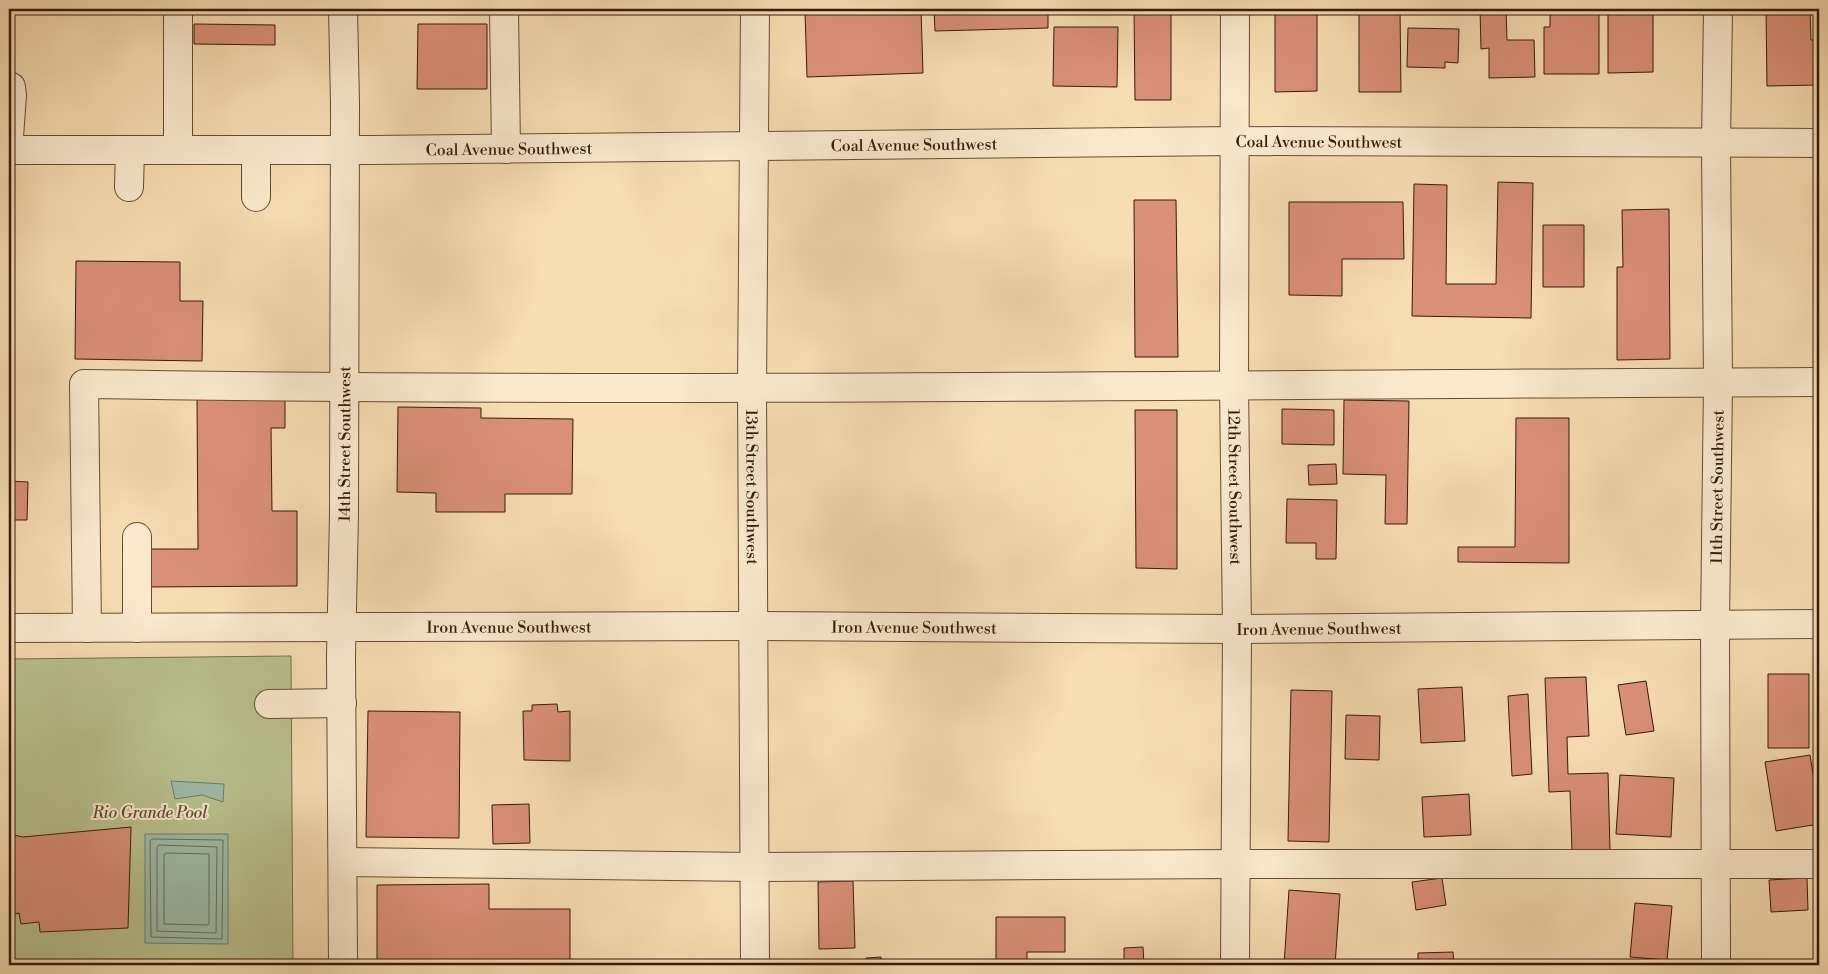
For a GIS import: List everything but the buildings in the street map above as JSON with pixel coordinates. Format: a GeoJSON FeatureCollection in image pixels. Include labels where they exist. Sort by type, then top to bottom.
{"type":"FeatureCollection","features":[{"type":"Feature","properties":{"kind":"street"},"geometry":{"type":"LineString","coordinates":[[178,9],[178,150]]}},
{"type":"Feature","properties":{"kind":"street","name":"14th Street Southwest"},"geometry":{"type":"LineString","coordinates":[[343,9],[343,965]]}},
{"type":"Feature","properties":{"kind":"street"},"geometry":{"type":"LineString","coordinates":[[504,9],[506,149]]}},
{"type":"Feature","properties":{"kind":"street","name":"13th Street Southwest"},"geometry":{"type":"LineString","coordinates":[[755,9],[752,388],[755,965]]}},
{"type":"Feature","properties":{"kind":"street","name":"12th Street Southwest"},"geometry":{"type":"LineString","coordinates":[[1235,9],[1236,965]]}},
{"type":"Feature","properties":{"kind":"street","name":"11th Street Southwest"},"geometry":{"type":"LineString","coordinates":[[1716,965],[1715,625],[1718,383],[1716,143],[1718,9]]}},
{"type":"Feature","properties":{"kind":"street"},"geometry":{"type":"LineString","coordinates":[[9,86],[11,87],[12,95],[9,138]]}},
{"type":"Feature","properties":{"kind":"street","name":"Coal Avenue Southwest"},"geometry":{"type":"LineString","coordinates":[[9,150],[506,149],[1235,142],[1819,143]]}},
{"type":"Feature","properties":{"kind":"street"},"geometry":{"type":"LineString","coordinates":[[129,187],[130,150]]}},
{"type":"Feature","properties":{"kind":"street"},"geometry":{"type":"LineString","coordinates":[[256,150],[256,197]]}},
{"type":"Feature","properties":{"kind":"street"},"geometry":{"type":"LineString","coordinates":[[87,628],[84,384],[256,376],[343,388],[752,388],[1819,382]]}},
{"type":"Feature","properties":{"kind":"street"},"geometry":{"type":"LineString","coordinates":[[137,628],[138,537]]}},
{"type":"Feature","properties":{"kind":"street","name":"Iron Avenue Southwest"},"geometry":{"type":"LineString","coordinates":[[9,628],[342,629],[752,626],[1237,629],[1819,624]]}},
{"type":"Feature","properties":{"kind":"street"},"geometry":{"type":"LineString","coordinates":[[269,704],[342,703]]}},
{"type":"Feature","properties":{"kind":"street"},"geometry":{"type":"LineString","coordinates":[[343,870],[1236,864],[1819,864]]}},
{"type":"Feature","properties":{"kind":"green space","name":"Rio Grande Pool"},"geometry":{"type":"Polygon","coordinates":[[[291,656],[293,965],[9,965],[9,659],[291,656]]]}},
{"type":"Feature","properties":{"kind":"water"},"geometry":{"type":"Polygon","coordinates":[[[171,781],[224,784],[223,802],[202,795],[175,799],[171,781]]]}},
{"type":"Feature","properties":{"kind":"water","name":"Rio Grande Pool"},"geometry":{"type":"Polygon","coordinates":[[[145,834],[228,834],[228,944],[145,943],[145,834]]]}}]}
